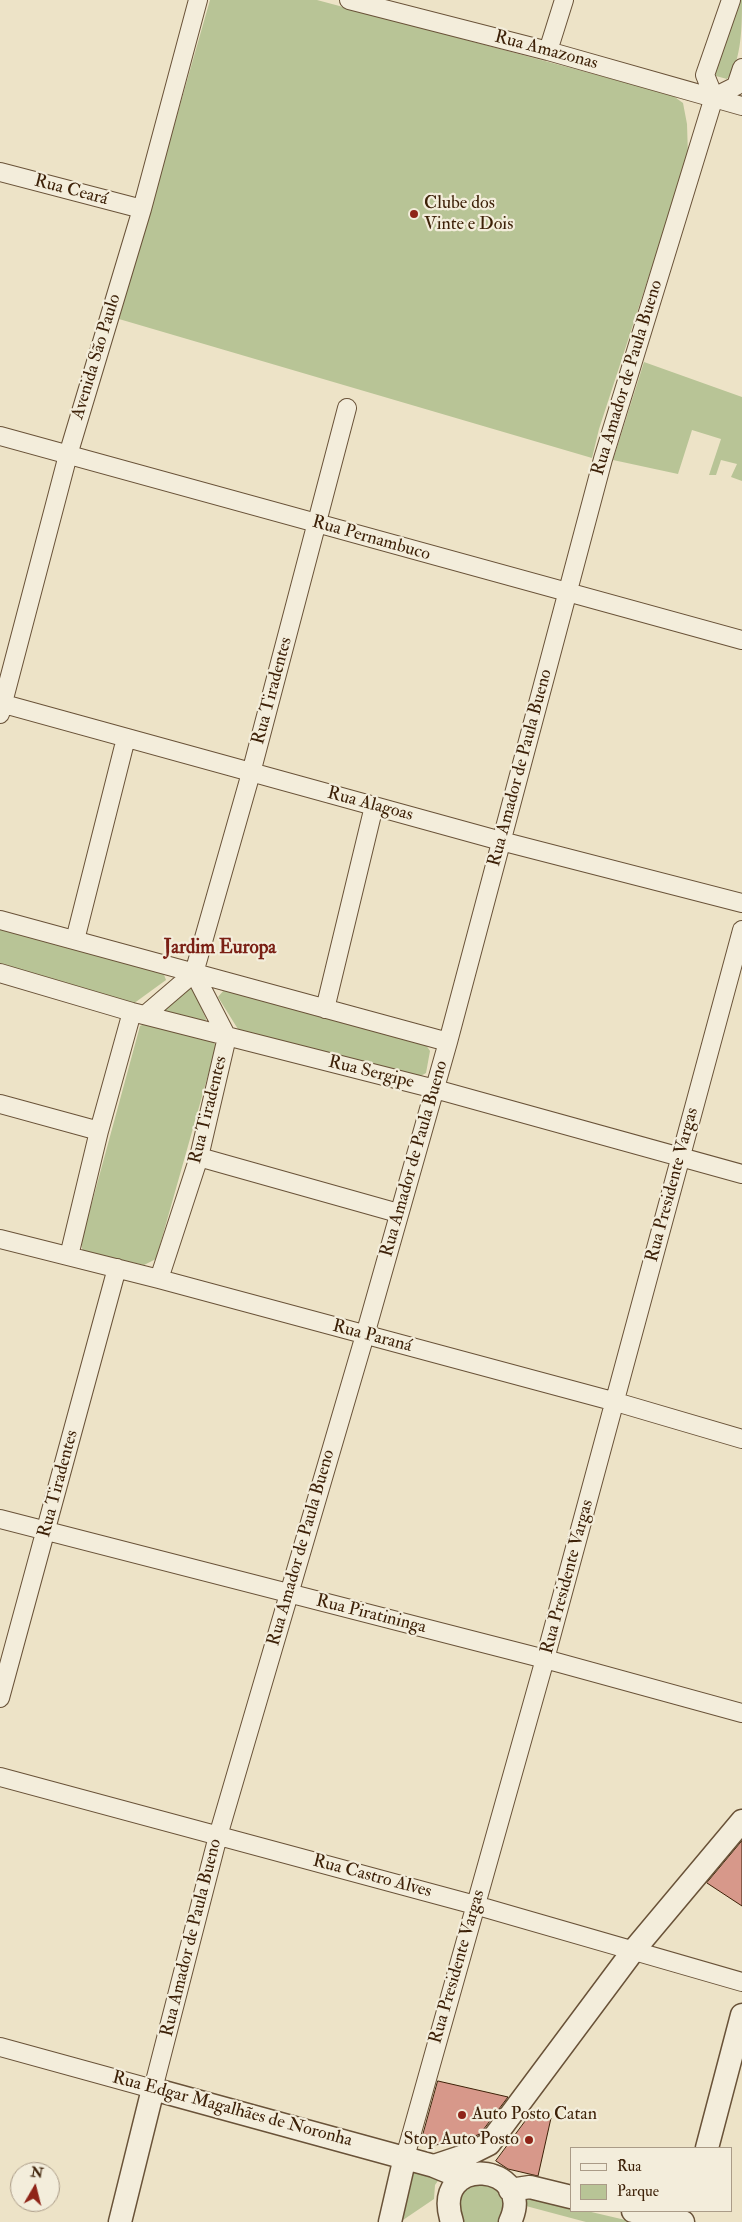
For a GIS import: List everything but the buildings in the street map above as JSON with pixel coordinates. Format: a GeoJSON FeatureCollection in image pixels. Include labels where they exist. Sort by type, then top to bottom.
{"type":"FeatureCollection","features":[{"type":"Feature","properties":{"kind":"street","name":"Avenida São Paulo"},"geometry":{"type":"LineString","coordinates":[[1,707],[68,455],[142,209],[198,0]]}},
{"type":"Feature","properties":{"kind":"street","name":"Rua Amazonas"},"geometry":{"type":"LineString","coordinates":[[349,0],[395,5],[742,106]]}},
{"type":"Feature","properties":{"kind":"street"},"geometry":{"type":"LineString","coordinates":[[548,51],[564,0]]}},
{"type":"Feature","properties":{"kind":"street"},"geometry":{"type":"LineString","coordinates":[[731,0],[705,75],[714,97],[736,86],[742,68]]}},
{"type":"Feature","properties":{"kind":"street","name":"Rua Amador de Paula Bueno"},"geometry":{"type":"LineString","coordinates":[[120,2222],[218,1836],[435,1089],[603,459],[714,97]]}},
{"type":"Feature","properties":{"kind":"street","name":"Rua Ceará"},"geometry":{"type":"LineString","coordinates":[[0,172],[142,209]]}},
{"type":"Feature","properties":{"kind":"street","name":"Rua Tiradentes"},"geometry":{"type":"LineString","coordinates":[[159,1279],[199,1157],[227,1036],[194,973],[251,773],[347,408]]}},
{"type":"Feature","properties":{"kind":"street","name":"Rua Pernambuco"},"geometry":{"type":"LineString","coordinates":[[0,436],[742,640]]}},
{"type":"Feature","properties":{"kind":"street","name":"Rua Alagoas"},"geometry":{"type":"LineString","coordinates":[[1,707],[126,738],[501,841],[742,903]]}},
{"type":"Feature","properties":{"kind":"street"},"geometry":{"type":"LineString","coordinates":[[75,940],[126,738]]}},
{"type":"Feature","properties":{"kind":"street"},"geometry":{"type":"LineString","coordinates":[[325,1009],[374,806]]}},
{"type":"Feature","properties":{"kind":"street"},"geometry":{"type":"LineString","coordinates":[[0,920],[448,1042]]}},
{"type":"Feature","properties":{"kind":"street","name":"Rua Presidente Vargas"},"geometry":{"type":"LineString","coordinates":[[390,2222],[405,2158],[616,1402],[742,930]]}},
{"type":"Feature","properties":{"kind":"street","name":"Rua Sergipe"},"geometry":{"type":"LineString","coordinates":[[0,973],[139,1013],[435,1089],[742,1174]]}},
{"type":"Feature","properties":{"kind":"street"},"geometry":{"type":"LineString","coordinates":[[68,1256],[99,1131],[139,1013],[194,973]]}},
{"type":"Feature","properties":{"kind":"street"},"geometry":{"type":"LineString","coordinates":[[0,1104],[99,1131]]}},
{"type":"Feature","properties":{"kind":"street"},"geometry":{"type":"LineString","coordinates":[[199,1157],[398,1213]]}},
{"type":"Feature","properties":{"kind":"street","name":"Rua Paraná"},"geometry":{"type":"LineString","coordinates":[[0,1239],[159,1279],[616,1402],[742,1439]]}},
{"type":"Feature","properties":{"kind":"street","name":"Rua Tiradentes"},"geometry":{"type":"LineString","coordinates":[[0,1698],[47,1532],[117,1268]]}},
{"type":"Feature","properties":{"kind":"street","name":"Rua Piratininga"},"geometry":{"type":"LineString","coordinates":[[0,1519],[545,1659],[742,1713]]}},
{"type":"Feature","properties":{"kind":"street","name":"Rua Castro Alves"},"geometry":{"type":"LineString","coordinates":[[0,1777],[475,1905],[742,1982]]}},
{"type":"Feature","properties":{"kind":"street"},"geometry":{"type":"LineString","coordinates":[[452,2222],[448,2210],[448,2198],[454,2186],[468,2176],[633,1951],[742,1821]]}},
{"type":"Feature","properties":{"kind":"street"},"geometry":{"type":"LineString","coordinates":[[707,2147],[742,2015]]}},
{"type":"Feature","properties":{"kind":"street","name":"Rua Edgar Magalhães de Noronha"},"geometry":{"type":"LineString","coordinates":[[0,2047],[468,2176],[487,2173],[501,2179],[510,2190]]}},
{"type":"Feature","properties":{"kind":"street"},"geometry":{"type":"LineString","coordinates":[[434,2166],[489,2144],[502,2129]]}},
{"type":"Feature","properties":{"kind":"street"},"geometry":{"type":"LineString","coordinates":[[510,2222],[514,2214],[514,2202],[510,2190],[530,2187],[570,2196]]}},
{"type":"Feature","properties":{"kind":"street"},"geometry":{"type":"LineString","coordinates":[[638,2212],[683,2222]]}},
{"type":"Feature","properties":{"kind":"green space","name":"Clube dos Vinte e Dois"},"geometry":{"type":"Polygon","coordinates":[[[210,0],[317,0],[672,95],[683,103],[687,124],[688,156],[599,429],[592,458],[119,319],[210,0]]]}},
{"type":"Feature","properties":{"kind":"green space"},"geometry":{"type":"Polygon","coordinates":[[[737,0],[742,0],[740,42],[736,63],[727,79],[716,76],[714,66],[737,0]]]}},
{"type":"Feature","properties":{"kind":"green space"},"geometry":{"type":"Polygon","coordinates":[[[644,362],[742,397],[742,481],[731,477],[737,464],[721,460],[716,475],[709,475],[721,439],[692,430],[678,474],[613,460],[644,362]]]}},
{"type":"Feature","properties":{"kind":"green space"},"geometry":{"type":"Polygon","coordinates":[[[0,929],[163,972],[166,980],[133,1004],[0,966],[0,929]]]}},
{"type":"Feature","properties":{"kind":"green space"},"geometry":{"type":"Polygon","coordinates":[[[192,986],[206,1019],[204,1025],[165,1015],[163,1010],[192,986]]]}},
{"type":"Feature","properties":{"kind":"green space"},"geometry":{"type":"Polygon","coordinates":[[[224,990],[424,1042],[430,1051],[426,1073],[417,1078],[241,1034],[218,997],[224,990]]]}},
{"type":"Feature","properties":{"kind":"green space"},"geometry":{"type":"Polygon","coordinates":[[[148,1022],[212,1038],[216,1047],[156,1259],[144,1265],[83,1252],[81,1243],[140,1026],[148,1022]]]}},
{"type":"Feature","properties":{"kind":"green space"},"geometry":{"type":"Polygon","coordinates":[[[412,2172],[440,2178],[435,2185],[434,2199],[403,2220],[401,2219],[412,2172]]]}},
{"type":"Feature","properties":{"kind":"green space"},"geometry":{"type":"Polygon","coordinates":[[[478,2182],[499,2190],[505,2205],[500,2222],[460,2222],[458,2193],[478,2182]]]}},
{"type":"Feature","properties":{"kind":"green space"},"geometry":{"type":"Polygon","coordinates":[[[527,2196],[570,2207],[570,2212],[591,2212],[634,2222],[586,2222],[526,2206],[527,2196]]]}},
{"type":"Feature","properties":{"kind":"place","name":"Clube dos Vinte e Dois"},"geometry":{"type":"Point","coordinates":[414,214]}},
{"type":"Feature","properties":{"kind":"place","name":"Auto Posto Catan"},"geometry":{"type":"Point","coordinates":[462,2115]}},
{"type":"Feature","properties":{"kind":"place","name":"Stop Auto Posto"},"geometry":{"type":"Point","coordinates":[529,2140]}},
{"type":"Feature","properties":{"kind":"district","name":"Jardim Europa"},"geometry":{"type":"Point","coordinates":[220,949]}}]}
